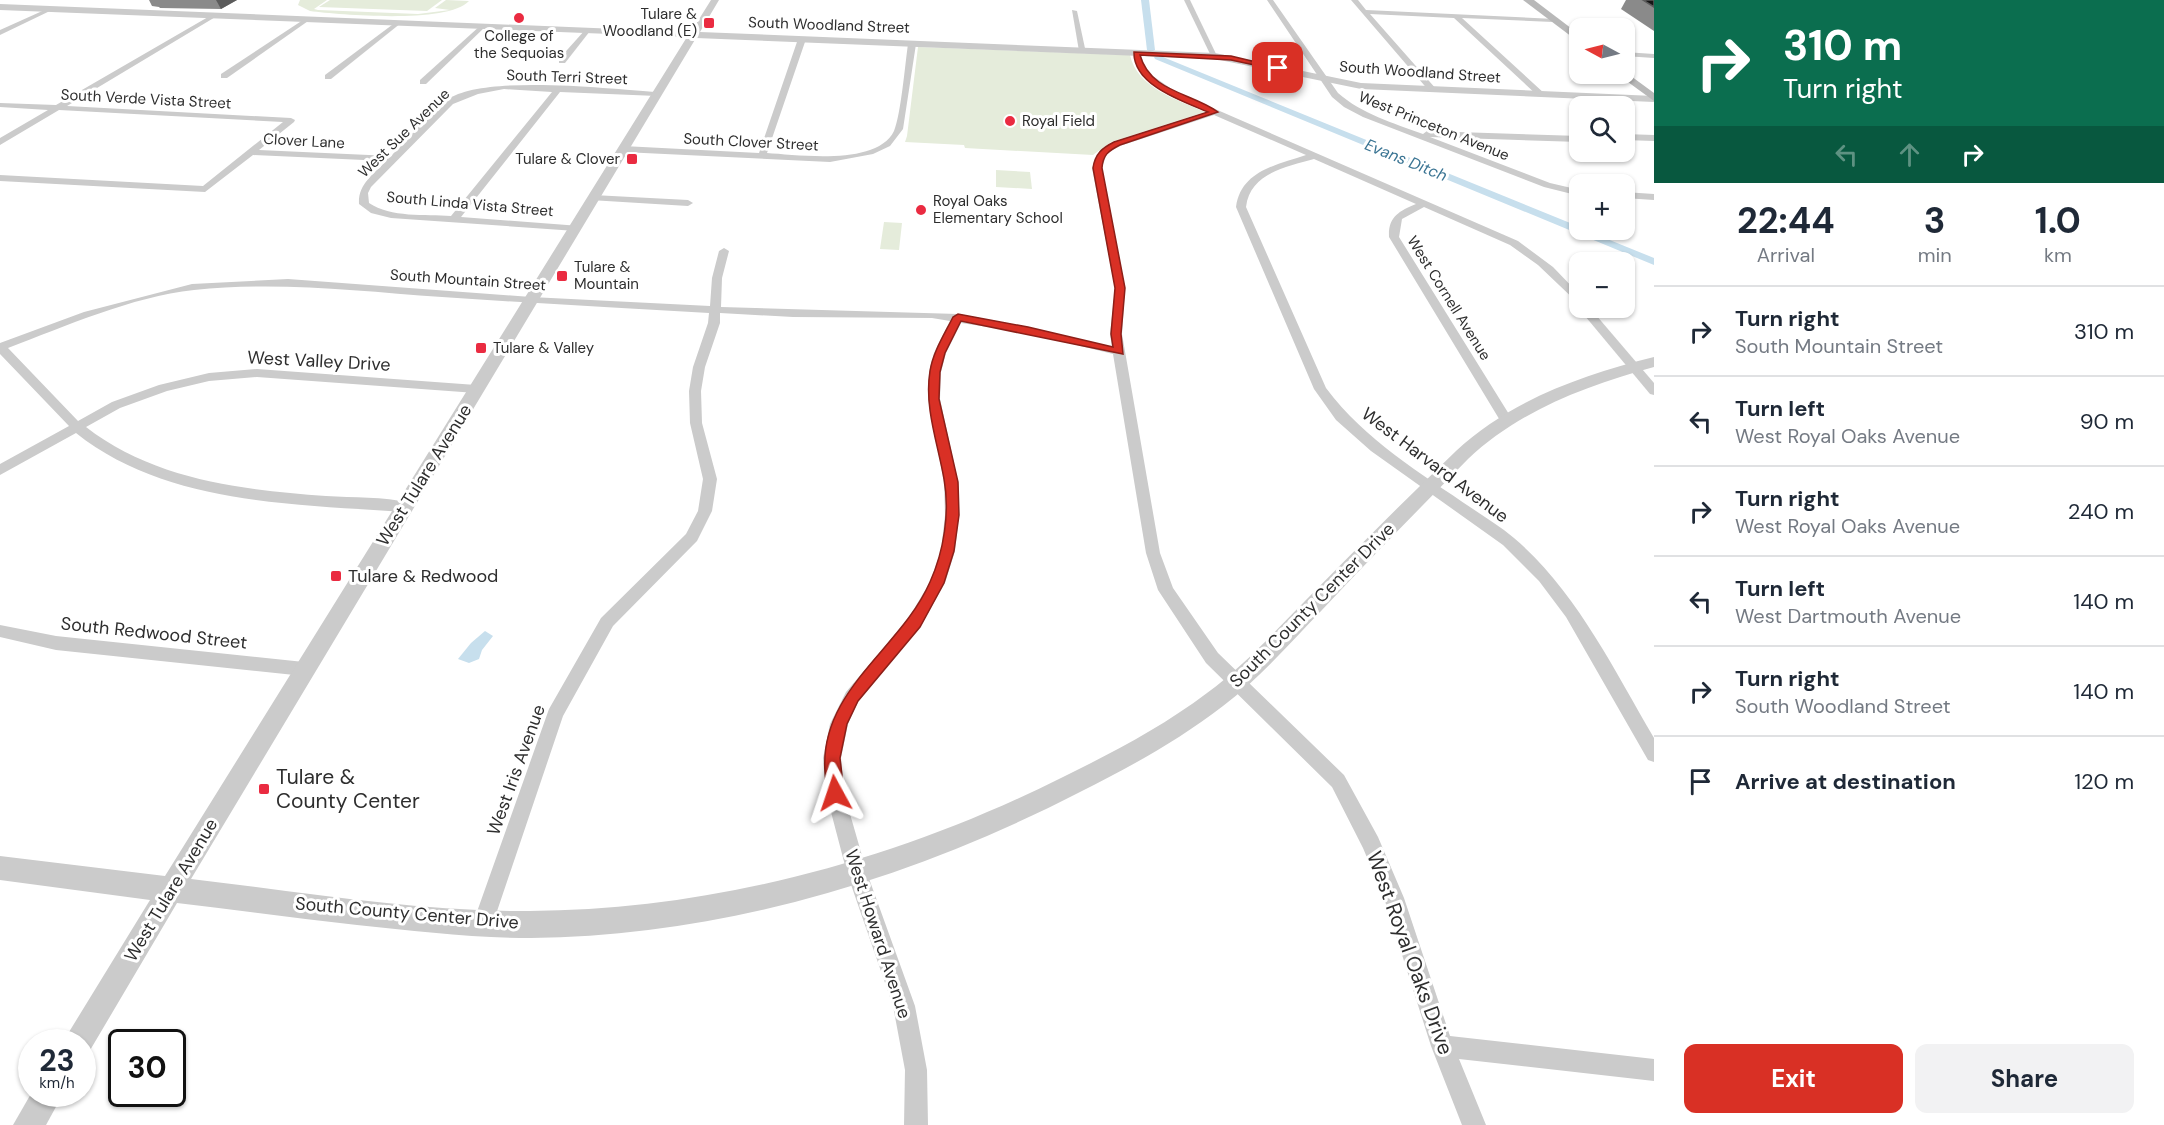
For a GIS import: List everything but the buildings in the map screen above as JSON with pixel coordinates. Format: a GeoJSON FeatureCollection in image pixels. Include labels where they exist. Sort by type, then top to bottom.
{"type":"FeatureCollection","features":[{"type":"Feature","properties":{"kind":"main road"},"geometry":{"type":"LineString","coordinates":[[1528,0],[1569,32]]}},
{"type":"Feature","properties":{"kind":"main road"},"geometry":{"type":"LineString","coordinates":[[1635,84],[1654,99]]}},
{"type":"Feature","properties":{"kind":"street","name":"West Tulare Avenue"},"geometry":{"type":"LineString","coordinates":[[87,1029],[304,669],[715,0]]}},
{"type":"Feature","properties":{"kind":"street"},"geometry":{"type":"LineString","coordinates":[[1187,0],[1215,56]]}},
{"type":"Feature","properties":{"kind":"street","name":"West Princeton Avenue"},"geometry":{"type":"LineString","coordinates":[[1270,0],[1335,95],[1347,105],[1366,115],[1569,191]]}},
{"type":"Feature","properties":{"kind":"street"},"geometry":{"type":"LineString","coordinates":[[1354,0],[1433,90]]}},
{"type":"Feature","properties":{"kind":"street","name":"South Woodland Street"},"geometry":{"type":"LineString","coordinates":[[0,7],[1215,56],[1263,63],[1325,81],[1361,86],[1654,99]]}},
{"type":"Feature","properties":{"kind":"street"},"geometry":{"type":"LineString","coordinates":[[0,33],[51,9]]}},
{"type":"Feature","properties":{"kind":"street"},"geometry":{"type":"LineString","coordinates":[[1074,11],[1083,51]]}},
{"type":"Feature","properties":{"kind":"street"},"geometry":{"type":"LineString","coordinates":[[1364,12],[1553,20]]}},
{"type":"Feature","properties":{"kind":"street"},"geometry":{"type":"LineString","coordinates":[[0,142],[215,15]]}},
{"type":"Feature","properties":{"kind":"street"},"geometry":{"type":"LineString","coordinates":[[1456,16],[1541,94]]}},
{"type":"Feature","properties":{"kind":"street"},"geometry":{"type":"LineString","coordinates":[[224,76],[308,19]]}},
{"type":"Feature","properties":{"kind":"street"},"geometry":{"type":"LineString","coordinates":[[328,77],[398,23]]}},
{"type":"Feature","properties":{"kind":"street"},"geometry":{"type":"LineString","coordinates":[[423,82],[483,26]]}},
{"type":"Feature","properties":{"kind":"street"},"geometry":{"type":"LineString","coordinates":[[562,61],[587,31]]}},
{"type":"Feature","properties":{"kind":"street"},"geometry":{"type":"LineString","coordinates":[[762,156],[802,39]]}},
{"type":"Feature","properties":{"kind":"street","name":"South Clover Street"},"geometry":{"type":"LineString","coordinates":[[624,149],[830,159],[857,156],[877,150],[896,138],[899,129],[912,44]]}},
{"type":"Feature","properties":{"kind":"street"},"geometry":{"type":"LineString","coordinates":[[1136,53],[1140,68],[1150,79],[1173,94],[1496,235],[1540,259],[1569,288]]}},
{"type":"Feature","properties":{"kind":"street"},"geometry":{"type":"LineString","coordinates":[[1635,55],[1654,56]]}},
{"type":"Feature","properties":{"kind":"street","name":"South Terri Street"},"geometry":{"type":"LineString","coordinates":[[476,91],[504,87],[657,94]]}},
{"type":"Feature","properties":{"kind":"street"},"geometry":{"type":"LineString","coordinates":[[455,218],[558,89]]}},
{"type":"Feature","properties":{"kind":"street","name":"West Sue Avenue"},"geometry":{"type":"LineString","coordinates":[[364,204],[363,193],[367,186],[393,159],[450,102],[476,91]]}},
{"type":"Feature","properties":{"kind":"street","name":"South Verde Vista Street"},"geometry":{"type":"LineString","coordinates":[[0,105],[291,120],[250,152]]}},
{"type":"Feature","properties":{"kind":"street","name":"West Royal Oaks Drive"},"geometry":{"type":"LineString","coordinates":[[1215,112],[1117,144],[1106,149],[1099,159],[1098,168],[1120,288],[1116,334],[1153,553],[1166,590],[1212,658],[1239,681],[1338,782],[1371,843],[1394,898],[1442,1046],[1474,1125]]}},
{"type":"Feature","properties":{"kind":"street"},"geometry":{"type":"LineString","coordinates":[[1416,134],[1569,139]]}},
{"type":"Feature","properties":{"kind":"street"},"geometry":{"type":"LineString","coordinates":[[1635,137],[1654,138]]}},
{"type":"Feature","properties":{"kind":"street"},"geometry":{"type":"LineString","coordinates":[[0,178],[205,189],[250,152]]}},
{"type":"Feature","properties":{"kind":"street","name":"Clover Lane"},"geometry":{"type":"LineString","coordinates":[[250,152],[393,159]]}},
{"type":"Feature","properties":{"kind":"street","name":"West Harvard Avenue"},"geometry":{"type":"LineString","coordinates":[[1314,156],[1257,176],[1246,185],[1240,195],[1241,207],[1320,389],[1341,417],[1376,448],[1508,541],[1544,577],[1572,613],[1654,754]]}},
{"type":"Feature","properties":{"kind":"street"},"geometry":{"type":"LineString","coordinates":[[1635,196],[1654,197]]}},
{"type":"Feature","properties":{"kind":"street"},"geometry":{"type":"LineString","coordinates":[[593,198],[688,203]]}},
{"type":"Feature","properties":{"kind":"street","name":"West Cornell Avenue"},"geometry":{"type":"LineString","coordinates":[[1425,203],[1399,215],[1393,225],[1394,237],[1506,419]]}},
{"type":"Feature","properties":{"kind":"street","name":"South Linda Vista Street"},"geometry":{"type":"LineString","coordinates":[[364,204],[374,211],[391,215],[576,228]]}},
{"type":"Feature","properties":{"kind":"street","name":"West Iris Avenue"},"geometry":{"type":"LineString","coordinates":[[483,923],[555,714],[607,622],[692,537],[705,511],[710,479],[696,423],[695,392],[699,367],[717,309],[717,278],[724,251]]}},
{"type":"Feature","properties":{"kind":"street","name":"South Mountain Street"},"geometry":{"type":"LineString","coordinates":[[0,347],[88,314],[192,287],[288,282],[531,300],[793,314],[888,313],[958,317],[1028,330],[1119,352]]}},
{"type":"Feature","properties":{"kind":"street","name":"West Howard Avenue"},"geometry":{"type":"LineString","coordinates":[[916,1125],[916,1070],[904,1006],[857,873],[835,793],[832,758],[839,724],[852,697],[914,623],[937,583],[948,551],[952,515],[951,482],[934,399],[935,372],[940,353],[958,317]]}},
{"type":"Feature","properties":{"kind":"street"},"geometry":{"type":"LineString","coordinates":[[1595,318],[1644,364],[1654,391]]}},
{"type":"Feature","properties":{"kind":"street"},"geometry":{"type":"LineString","coordinates":[[0,347],[93,440],[131,461],[191,482],[247,494],[404,507]]}},
{"type":"Feature","properties":{"kind":"street","name":"South County Center Drive"},"geometry":{"type":"LineString","coordinates":[[0,868],[410,917],[483,923],[558,924],[636,917],[727,904],[857,873],[998,820],[1095,774],[1189,718],[1239,681],[1431,486],[1476,443],[1506,419],[1553,397],[1644,364]]}},
{"type":"Feature","properties":{"kind":"street","name":"West Valley Drive"},"geometry":{"type":"LineString","coordinates":[[0,470],[116,405],[163,388],[209,377],[257,373],[476,389]]}},
{"type":"Feature","properties":{"kind":"street","name":"South Redwood Street"},"geometry":{"type":"LineString","coordinates":[[0,631],[56,643],[304,669]]}},
{"type":"Feature","properties":{"kind":"street"},"geometry":{"type":"LineString","coordinates":[[1442,1046],[1654,1070]]}},
{"type":"Feature","properties":{"kind":"street"},"geometry":{"type":"LineString","coordinates":[[28,1125],[40,1107]]}},
{"type":"Feature","properties":{"kind":"green space"},"geometry":{"type":"Polygon","coordinates":[[[300,0],[327,0],[314,9],[318,10],[418,14],[450,10],[435,8],[446,0],[469,1],[457,8],[440,13],[394,16],[310,11],[298,5],[300,0]]]}},
{"type":"Feature","properties":{"kind":"green space"},"geometry":{"type":"Polygon","coordinates":[[[330,0],[442,0],[427,11],[319,7],[330,0]]]}},
{"type":"Feature","properties":{"kind":"green space"},"geometry":{"type":"Polygon","coordinates":[[[918,47],[1130,55],[1134,66],[1150,84],[1171,97],[1205,112],[1111,142],[1093,155],[965,148],[964,145],[905,142],[918,47]]]}},
{"type":"Feature","properties":{"kind":"green space"},"geometry":{"type":"Polygon","coordinates":[[[996,170],[1030,172],[1032,189],[996,187],[996,170]]]}},
{"type":"Feature","properties":{"kind":"green space"},"geometry":{"type":"Polygon","coordinates":[[[884,222],[902,223],[899,250],[880,249],[884,222]]]}},
{"type":"Feature","properties":{"kind":"water"},"geometry":{"type":"Polygon","coordinates":[[[485,631],[493,636],[482,650],[479,659],[469,663],[458,659],[471,643],[485,631]]]}},
{"type":"Feature","properties":{"kind":"waterway","name":"Evans Ditch"},"geometry":{"type":"LineString","coordinates":[[1145,0],[1151,50]]}},
{"type":"Feature","properties":{"kind":"waterway","name":"Evans Ditch"},"geometry":{"type":"LineString","coordinates":[[1158,57],[1654,262]]}},
{"type":"Feature","properties":{"kind":"place","name":"College of the Sequoias"},"geometry":{"type":"Point","coordinates":[519,18]}},
{"type":"Feature","properties":{"kind":"place","name":"Tulare & Woodland (E)"},"geometry":{"type":"Point","coordinates":[709,23]}},
{"type":"Feature","properties":{"kind":"place","name":"Royal Field"},"geometry":{"type":"Point","coordinates":[1010,121]}},
{"type":"Feature","properties":{"kind":"place","name":"Tulare & Clover"},"geometry":{"type":"Point","coordinates":[632,159]}},
{"type":"Feature","properties":{"kind":"place","name":"Royal Oaks Elementary School"},"geometry":{"type":"Point","coordinates":[921,210]}},
{"type":"Feature","properties":{"kind":"place","name":"Tulare & Mountain"},"geometry":{"type":"Point","coordinates":[562,276]}},
{"type":"Feature","properties":{"kind":"place","name":"Tulare & Valley"},"geometry":{"type":"Point","coordinates":[481,348]}},
{"type":"Feature","properties":{"kind":"place","name":"Tulare & Redwood"},"geometry":{"type":"Point","coordinates":[336,576]}},
{"type":"Feature","properties":{"kind":"place","name":"Tulare & County Center"},"geometry":{"type":"Point","coordinates":[264,789]}},
{"type":"Feature","properties":{"kind":"route"},"geometry":{"type":"LineString","coordinates":[[835,793],[832,758],[839,724],[852,697],[914,623],[937,583],[948,551],[952,515],[951,482],[934,399],[935,372],[940,353],[958,317],[1028,330],[1119,352],[1116,319],[1120,288],[1098,168],[1099,159],[1106,149],[1117,144],[1215,112],[1173,94],[1150,79],[1140,68],[1136,53],[1215,56],[1263,63],[1278,68]]}}]}
